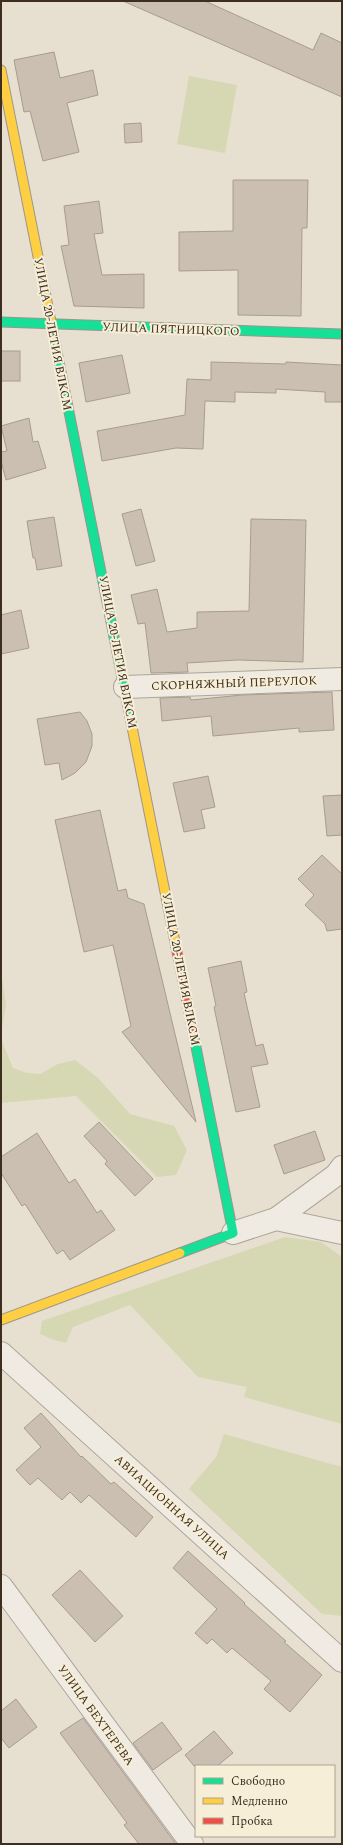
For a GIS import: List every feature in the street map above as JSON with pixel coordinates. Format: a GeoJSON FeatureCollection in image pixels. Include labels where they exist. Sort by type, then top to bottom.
{"type":"FeatureCollection","features":[{"type":"Feature","properties":{"kind":"street","name":"УЛИЦА 20-ЛЕТИЯ ВЛКСМ"},"geometry":{"type":"LineString","coordinates":[[1,70],[233,1233]]}},
{"type":"Feature","properties":{"kind":"street","name":"УЛИЦА ПЯТНИЦКОГО"},"geometry":{"type":"LineString","coordinates":[[1,322],[51,325],[342,334]]}},
{"type":"Feature","properties":{"kind":"street","name":"СКОРНЯЖНЫЙ ПЕРЕУЛОК"},"geometry":{"type":"LineString","coordinates":[[125,687],[342,679]]}},
{"type":"Feature","properties":{"kind":"street"},"geometry":{"type":"LineString","coordinates":[[1,1320],[233,1233],[276,1219],[340,1172]]}},
{"type":"Feature","properties":{"kind":"street"},"geometry":{"type":"LineString","coordinates":[[276,1219],[342,1233]]}},
{"type":"Feature","properties":{"kind":"street","name":"АВИАЦИОННАЯ УЛИЦА"},"geometry":{"type":"LineString","coordinates":[[1,1354],[332,1642],[342,1661]]}},
{"type":"Feature","properties":{"kind":"street","name":"УЛИЦА БЕХТЕРЕВА"},"geometry":{"type":"LineString","coordinates":[[1,1586],[192,1844]]}},
{"type":"Feature","properties":{"kind":"green space"},"geometry":{"type":"Polygon","coordinates":[[[189,76],[237,85],[225,153],[177,144],[189,76]]]}},
{"type":"Feature","properties":{"kind":"green space"},"geometry":{"type":"Polygon","coordinates":[[[1,972],[6,1005],[1,1034],[1,972]]]}},
{"type":"Feature","properties":{"kind":"green space"},"geometry":{"type":"Polygon","coordinates":[[[1,1039],[13,1068],[27,1073],[40,1074],[58,1064],[75,1060],[98,1078],[130,1114],[174,1126],[187,1150],[176,1175],[157,1177],[76,1096],[1,1103],[1,1039]]]}},
{"type":"Feature","properties":{"kind":"green space"},"geometry":{"type":"Polygon","coordinates":[[[285,1237],[321,1242],[342,1257],[342,1424],[244,1397],[247,1387],[198,1377],[130,1305],[73,1327],[66,1343],[40,1334],[42,1321],[285,1237]]]}},
{"type":"Feature","properties":{"kind":"green space"},"geometry":{"type":"Polygon","coordinates":[[[224,1434],[342,1467],[342,1616],[322,1614],[189,1489],[216,1457],[224,1434]]]}},
{"type":"Feature","properties":{"kind":"building"},"geometry":{"type":"Polygon","coordinates":[[[123,1],[205,1],[313,50],[321,33],[342,43],[342,97],[123,1]]]}},
{"type":"Feature","properties":{"kind":"building"},"geometry":{"type":"Polygon","coordinates":[[[54,52],[60,78],[93,70],[98,95],[67,103],[79,152],[43,161],[30,111],[24,112],[14,60],[54,52]]]}},
{"type":"Feature","properties":{"kind":"building"},"geometry":{"type":"Polygon","coordinates":[[[141,123],[142,142],[125,143],[124,124],[141,123]]]}},
{"type":"Feature","properties":{"kind":"building"},"geometry":{"type":"Polygon","coordinates":[[[233,180],[308,180],[307,228],[302,228],[301,316],[238,315],[238,270],[179,271],[179,232],[233,231],[233,180]]]}},
{"type":"Feature","properties":{"kind":"building"},"geometry":{"type":"Polygon","coordinates":[[[99,201],[103,233],[94,234],[102,275],[144,274],[144,308],[74,306],[61,246],[69,245],[64,206],[99,201]]]}},
{"type":"Feature","properties":{"kind":"building"},"geometry":{"type":"Polygon","coordinates":[[[1,351],[20,351],[20,381],[1,381],[1,351]]]}},
{"type":"Feature","properties":{"kind":"building"},"geometry":{"type":"Polygon","coordinates":[[[122,355],[130,393],[86,402],[79,363],[122,355]]]}},
{"type":"Feature","properties":{"kind":"building"},"geometry":{"type":"Polygon","coordinates":[[[211,362],[286,364],[286,362],[342,365],[342,402],[325,402],[325,392],[276,389],[276,393],[235,392],[235,402],[205,401],[203,449],[176,448],[102,461],[97,431],[185,415],[187,379],[211,380],[211,362]]]}},
{"type":"Feature","properties":{"kind":"building"},"geometry":{"type":"Polygon","coordinates":[[[29,418],[33,442],[38,441],[46,468],[6,480],[1,461],[1,452],[7,451],[1,426],[29,418]]]}},
{"type":"Feature","properties":{"kind":"building"},"geometry":{"type":"Polygon","coordinates":[[[141,509],[155,561],[136,566],[122,514],[141,509]]]}},
{"type":"Feature","properties":{"kind":"building"},"geometry":{"type":"Polygon","coordinates":[[[54,517],[62,566],[37,570],[35,558],[33,558],[27,521],[54,517]]]}},
{"type":"Feature","properties":{"kind":"building"},"geometry":{"type":"Polygon","coordinates":[[[251,519],[306,520],[303,662],[238,660],[187,663],[188,672],[151,673],[145,623],[138,624],[131,595],[157,589],[167,632],[197,628],[197,612],[249,611],[251,519]]]}},
{"type":"Feature","properties":{"kind":"building"},"geometry":{"type":"Polygon","coordinates":[[[21,610],[29,648],[1,654],[1,615],[21,610]]]}},
{"type":"Feature","properties":{"kind":"building"},"geometry":{"type":"Polygon","coordinates":[[[332,692],[334,730],[299,732],[299,728],[213,736],[211,716],[162,721],[160,698],[190,697],[191,700],[242,695],[332,692]]]}},
{"type":"Feature","properties":{"kind":"building"},"geometry":{"type":"Polygon","coordinates":[[[80,712],[87,721],[92,734],[92,746],[86,762],[75,773],[62,780],[59,763],[45,765],[37,719],[80,712]]]}},
{"type":"Feature","properties":{"kind":"building"},"geometry":{"type":"Polygon","coordinates":[[[208,776],[215,807],[201,810],[205,828],[184,832],[173,783],[208,776]]]}},
{"type":"Feature","properties":{"kind":"building"},"geometry":{"type":"Polygon","coordinates":[[[342,795],[342,835],[327,836],[323,796],[342,795]]]}},
{"type":"Feature","properties":{"kind":"building"},"geometry":{"type":"Polygon","coordinates":[[[100,810],[118,891],[126,889],[128,898],[144,904],[196,1122],[122,1032],[131,1026],[113,945],[84,952],[55,820],[100,810]]]}},
{"type":"Feature","properties":{"kind":"building"},"geometry":{"type":"Polygon","coordinates":[[[322,855],[342,874],[342,929],[327,931],[325,924],[305,905],[314,895],[298,879],[322,855]]]}},
{"type":"Feature","properties":{"kind":"building"},"geometry":{"type":"Polygon","coordinates":[[[241,961],[247,992],[244,993],[256,1046],[263,1044],[268,1064],[251,1067],[260,1107],[236,1112],[214,1007],[216,1006],[208,968],[241,961]]]}},
{"type":"Feature","properties":{"kind":"building"},"geometry":{"type":"Polygon","coordinates":[[[99,1122],[153,1179],[135,1196],[105,1164],[107,1161],[84,1136],[99,1122]]]}},
{"type":"Feature","properties":{"kind":"building"},"geometry":{"type":"Polygon","coordinates":[[[315,1131],[325,1160],[284,1174],[274,1145],[315,1131]]]}},
{"type":"Feature","properties":{"kind":"building"},"geometry":{"type":"Polygon","coordinates":[[[37,1133],[69,1183],[75,1179],[97,1213],[101,1210],[115,1230],[70,1260],[63,1250],[57,1254],[25,1204],[22,1206],[1,1173],[1,1157],[37,1133]]]}},
{"type":"Feature","properties":{"kind":"building"},"geometry":{"type":"Polygon","coordinates":[[[41,1413],[81,1457],[82,1456],[111,1484],[114,1482],[153,1517],[136,1537],[89,1495],[81,1503],[70,1492],[62,1500],[38,1478],[30,1485],[16,1470],[41,1447],[24,1428],[41,1413]]]}},
{"type":"Feature","properties":{"kind":"building"},"geometry":{"type":"Polygon","coordinates":[[[188,1551],[286,1641],[284,1642],[322,1675],[290,1712],[264,1689],[271,1681],[232,1648],[227,1653],[212,1639],[207,1644],[195,1633],[217,1609],[173,1568],[188,1551]]]}},
{"type":"Feature","properties":{"kind":"building"},"geometry":{"type":"Polygon","coordinates":[[[80,1570],[123,1616],[95,1642],[52,1595],[80,1570]]]}},
{"type":"Feature","properties":{"kind":"building"},"geometry":{"type":"Polygon","coordinates":[[[16,1699],[37,1727],[9,1748],[1,1738],[1,1711],[16,1699]]]}},
{"type":"Feature","properties":{"kind":"building"},"geometry":{"type":"Polygon","coordinates":[[[83,1718],[176,1844],[139,1844],[124,1825],[127,1823],[60,1733],[83,1718]]]}},
{"type":"Feature","properties":{"kind":"building"},"geometry":{"type":"Polygon","coordinates":[[[162,1722],[182,1749],[153,1770],[133,1743],[162,1722]]]}},
{"type":"Feature","properties":{"kind":"building"},"geometry":{"type":"Polygon","coordinates":[[[214,1731],[233,1753],[218,1765],[195,1766],[185,1755],[214,1731]]]}},
{"type":"Feature","properties":{"kind":"traffic: fast"},"geometry":{"type":"LineString","coordinates":[[1,322],[342,334]]}},
{"type":"Feature","properties":{"kind":"traffic: fast"},"geometry":{"type":"LineString","coordinates":[[54,337],[131,722]]}},
{"type":"Feature","properties":{"kind":"traffic: fast"},"geometry":{"type":"LineString","coordinates":[[180,1253],[233,1233],[194,1037]]}},
{"type":"Feature","properties":{"kind":"traffic: slow"},"geometry":{"type":"LineString","coordinates":[[1,70],[54,337]]}},
{"type":"Feature","properties":{"kind":"traffic: slow"},"geometry":{"type":"LineString","coordinates":[[131,722],[176,947]]}},
{"type":"Feature","properties":{"kind":"traffic: slow"},"geometry":{"type":"LineString","coordinates":[[1,1320],[180,1253]]}},
{"type":"Feature","properties":{"kind":"traffic: jam"},"geometry":{"type":"LineString","coordinates":[[176,947],[194,1037]]}}]}
